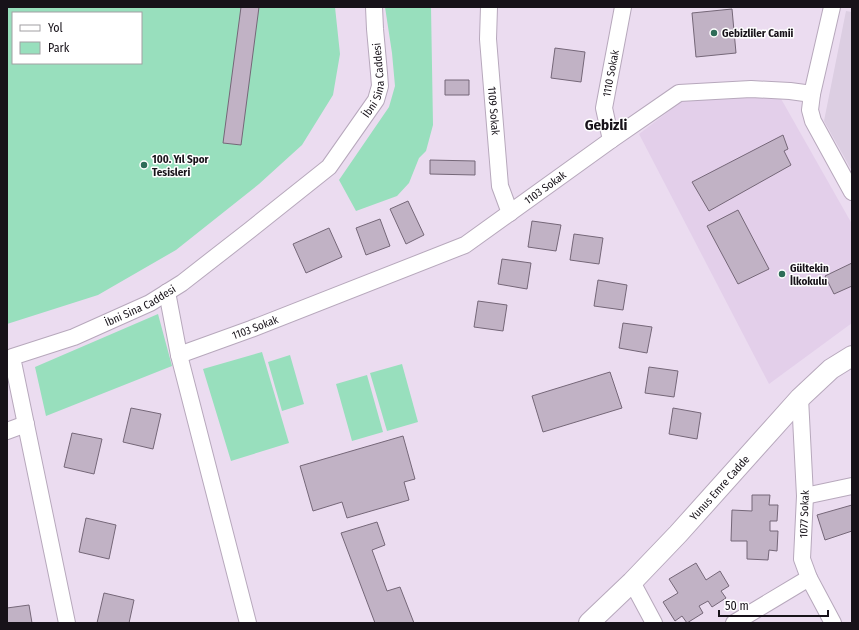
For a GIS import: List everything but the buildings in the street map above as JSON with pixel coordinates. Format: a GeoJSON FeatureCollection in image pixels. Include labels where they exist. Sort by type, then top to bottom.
{"type":"FeatureCollection","features":[{"type":"Feature","properties":{"kind":"street","name":"İbni Sina Caddesi"},"geometry":{"type":"LineString","coordinates":[[67,623],[26,424],[9,357],[74,337],[150,303],[182,283],[329,167],[376,100],[380,86],[374,7]]}},
{"type":"Feature","properties":{"kind":"street","name":"1109 Sokak"},"geometry":{"type":"LineString","coordinates":[[488,7],[488,39],[500,186],[510,213]]}},
{"type":"Feature","properties":{"kind":"street","name":"1110 Sokak"},"geometry":{"type":"LineString","coordinates":[[611,140],[604,108],[623,7]]}},
{"type":"Feature","properties":{"kind":"street"},"geometry":{"type":"LineString","coordinates":[[832,7],[812,94],[810,110],[813,121],[852,192]]}},
{"type":"Feature","properties":{"kind":"street","name":"1103 Sokak"},"geometry":{"type":"LineString","coordinates":[[180,355],[251,329],[465,245],[679,93],[751,90],[790,91],[812,94]]}},
{"type":"Feature","properties":{"kind":"street"},"geometry":{"type":"LineString","coordinates":[[167,292],[180,355],[248,623]]}},
{"type":"Feature","properties":{"kind":"street","name":"Yunus Emre Cadde"},"geometry":{"type":"LineString","coordinates":[[589,623],[632,582],[678,534],[800,398],[831,369],[852,356]]}},
{"type":"Feature","properties":{"kind":"street","name":"1077 Sokak"},"geometry":{"type":"LineString","coordinates":[[800,398],[805,496],[802,559],[809,578],[832,623]]}},
{"type":"Feature","properties":{"kind":"street"},"geometry":{"type":"LineString","coordinates":[[7,431],[26,424]]}},
{"type":"Feature","properties":{"kind":"street"},"geometry":{"type":"LineString","coordinates":[[805,496],[852,486]]}},
{"type":"Feature","properties":{"kind":"street"},"geometry":{"type":"LineString","coordinates":[[734,623],[809,578]]}},
{"type":"Feature","properties":{"kind":"street"},"geometry":{"type":"LineString","coordinates":[[632,582],[654,623]]}},
{"type":"Feature","properties":{"kind":"shaded area"},"geometry":{"type":"Polygon","coordinates":[[[846,11],[852,12],[852,171],[824,121],[846,11]]]}},
{"type":"Feature","properties":{"kind":"shaded area","name":"Gültekin İlkokulu"},"geometry":{"type":"Polygon","coordinates":[[[751,95],[780,97],[852,224],[852,323],[769,384],[639,134],[682,101],[751,95]]]}},
{"type":"Feature","properties":{"kind":"green space","name":"100. Yıl Spor Tesisleri"},"geometry":{"type":"Polygon","coordinates":[[[7,7],[335,7],[340,54],[333,95],[302,145],[259,184],[176,250],[98,295],[7,324],[7,7]]]}},
{"type":"Feature","properties":{"kind":"green space"},"geometry":{"type":"Polygon","coordinates":[[[385,7],[431,7],[433,125],[426,151],[419,158],[409,183],[397,196],[356,211],[339,180],[389,107],[395,86],[385,7]]]}},
{"type":"Feature","properties":{"kind":"green space"},"geometry":{"type":"Polygon","coordinates":[[[158,314],[172,366],[46,416],[35,367],[158,314]]]}},
{"type":"Feature","properties":{"kind":"green space"},"geometry":{"type":"Polygon","coordinates":[[[262,352],[289,443],[231,461],[203,369],[262,352]]]}},
{"type":"Feature","properties":{"kind":"green space"},"geometry":{"type":"Polygon","coordinates":[[[290,355],[304,404],[282,411],[268,362],[290,355]]]}},
{"type":"Feature","properties":{"kind":"green space"},"geometry":{"type":"Polygon","coordinates":[[[402,364],[418,422],[387,431],[370,373],[402,364]]]}},
{"type":"Feature","properties":{"kind":"green space"},"geometry":{"type":"Polygon","coordinates":[[[367,375],[383,432],[352,441],[336,384],[367,375]]]}},
{"type":"Feature","properties":{"kind":"place","name":"Gebizliler Camii"},"geometry":{"type":"Point","coordinates":[714,33]}},
{"type":"Feature","properties":{"kind":"place","name":"100. Yıl Spor Tesisleri"},"geometry":{"type":"Point","coordinates":[144,165]}},
{"type":"Feature","properties":{"kind":"place","name":"Gültekin İlkokulu"},"geometry":{"type":"Point","coordinates":[782,274]}},
{"type":"Feature","properties":{"kind":"district","name":"Gebizli"},"geometry":{"type":"Point","coordinates":[606,125]}}]}
